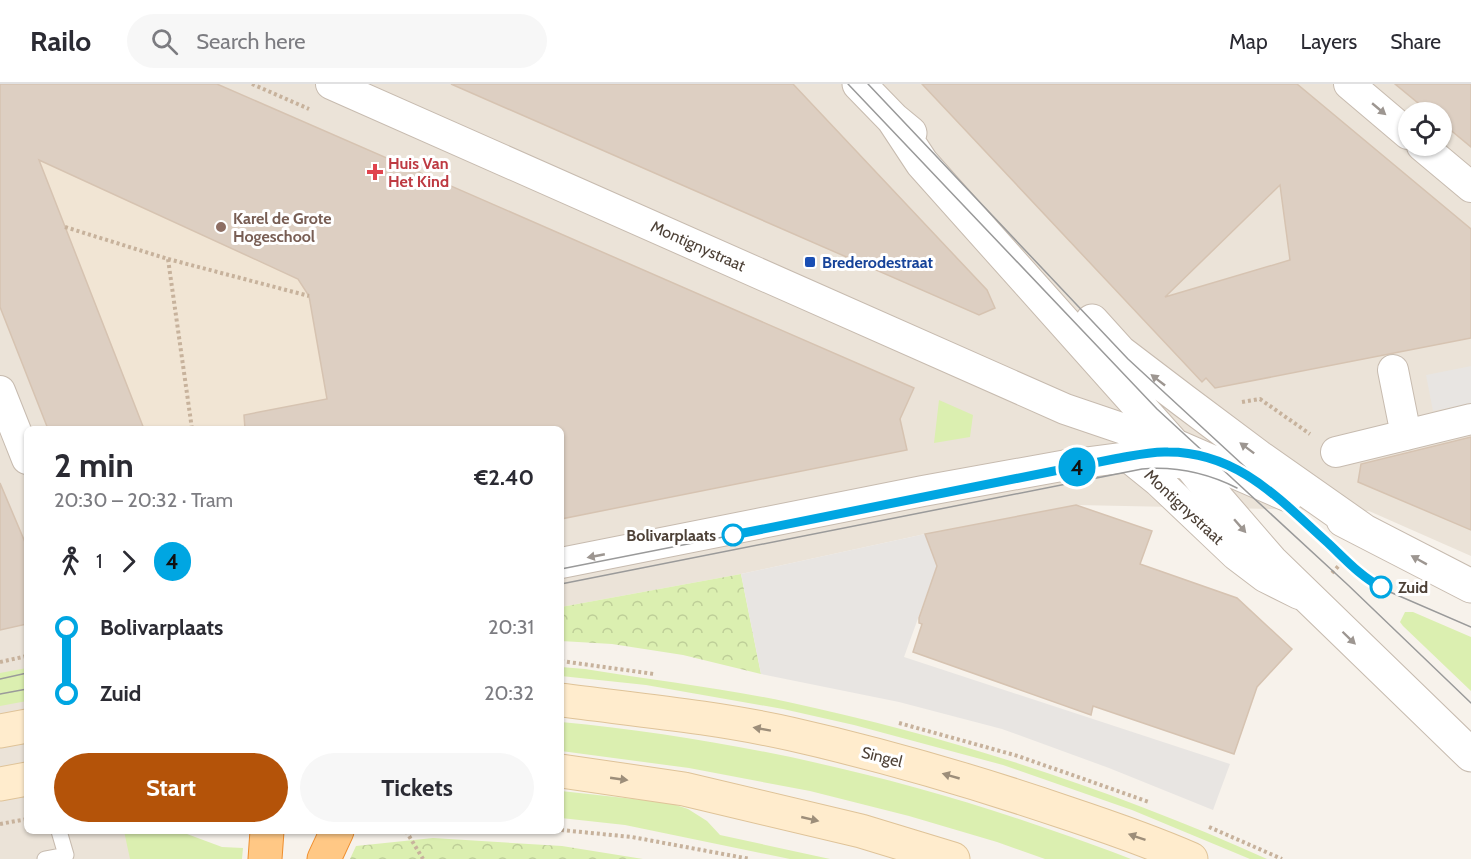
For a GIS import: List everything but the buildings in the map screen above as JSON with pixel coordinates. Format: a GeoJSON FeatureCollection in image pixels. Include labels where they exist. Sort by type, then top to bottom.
{"type":"FeatureCollection","features":[{"type":"Feature","properties":{"kind":"highway"},"geometry":{"type":"LineString","coordinates":[[265,859],[267,834]]}},
{"type":"Feature","properties":{"kind":"highway"},"geometry":{"type":"LineString","coordinates":[[324,859],[336,834]]}},
{"type":"Feature","properties":{"kind":"main road","name":"Singel"},"geometry":{"type":"LineString","coordinates":[[564,700],[674,714],[789,734],[899,761],[1026,799],[1150,842],[1191,859]]}},
{"type":"Feature","properties":{"kind":"main road"},"geometry":{"type":"LineString","coordinates":[[0,731],[24,727]]}},
{"type":"Feature","properties":{"kind":"main road"},"geometry":{"type":"LineString","coordinates":[[564,771],[684,789],[861,831],[953,859]]}},
{"type":"Feature","properties":{"kind":"main road"},"geometry":{"type":"LineString","coordinates":[[0,784],[24,780]]}},
{"type":"Feature","properties":{"kind":"street","name":"Montignystraat"},"geometry":{"type":"LineString","coordinates":[[331,84],[1065,409],[1182,455],[1242,475],[1363,530],[1471,586]]}},
{"type":"Feature","properties":{"kind":"street"},"geometry":{"type":"LineString","coordinates":[[859,84],[893,119],[922,163],[1182,455]]}},
{"type":"Feature","properties":{"kind":"street"},"geometry":{"type":"LineString","coordinates":[[1348,84],[1398,126]]}},
{"type":"Feature","properties":{"kind":"street","name":"Montignystraat"},"geometry":{"type":"LineString","coordinates":[[893,119],[923,143],[1120,352],[1204,416],[1363,530]]}},
{"type":"Feature","properties":{"kind":"street"},"geometry":{"type":"LineString","coordinates":[[1434,156],[1471,187]]}},
{"type":"Feature","properties":{"kind":"street"},"geometry":{"type":"LineString","coordinates":[[1393,370],[1406,435]]}},
{"type":"Feature","properties":{"kind":"street"},"geometry":{"type":"LineString","coordinates":[[0,391],[24,451]]}},
{"type":"Feature","properties":{"kind":"street","name":"Montignystraat"},"geometry":{"type":"LineString","coordinates":[[1065,409],[1158,481],[1265,578],[1307,597]]}},
{"type":"Feature","properties":{"kind":"street"},"geometry":{"type":"LineString","coordinates":[[1336,452],[1471,419]]}},
{"type":"Feature","properties":{"kind":"street","name":"Montignystraat"},"geometry":{"type":"LineString","coordinates":[[1182,455],[1253,541],[1307,597],[1471,755]]}},
{"type":"Feature","properties":{"kind":"street"},"geometry":{"type":"LineString","coordinates":[[564,562],[1067,465],[1128,457],[1182,455]]}},
{"type":"Feature","properties":{"kind":"lane"},"geometry":{"type":"LineString","coordinates":[[45,859],[66,857],[60,834]]}},
{"type":"Feature","properties":{"kind":"path"},"geometry":{"type":"LineString","coordinates":[[65,227],[168,259],[309,296]]}},
{"type":"Feature","properties":{"kind":"path"},"geometry":{"type":"LineString","coordinates":[[168,259],[192,426]]}},
{"type":"Feature","properties":{"kind":"path"},"geometry":{"type":"LineString","coordinates":[[1239,402],[1260,399],[1336,452]]}},
{"type":"Feature","properties":{"kind":"path"},"geometry":{"type":"LineString","coordinates":[[1307,597],[1350,555],[1363,530]]}},
{"type":"Feature","properties":{"kind":"path"},"geometry":{"type":"LineString","coordinates":[[0,662],[24,657]]}},
{"type":"Feature","properties":{"kind":"path"},"geometry":{"type":"LineString","coordinates":[[0,824],[24,820]]}},
{"type":"Feature","properties":{"kind":"path"},"geometry":{"type":"LineString","coordinates":[[564,830],[632,837],[750,859]]}},
{"type":"Feature","properties":{"kind":"path"},"geometry":{"type":"LineString","coordinates":[[408,834],[423,859]]}},
{"type":"Feature","properties":{"kind":"shaded area"},"geometry":{"type":"Polygon","coordinates":[[[0,84],[1471,84],[1471,556],[1369,511],[1076,505],[925,534],[741,574],[564,606],[564,426],[24,426],[24,834],[137,834],[141,859],[0,859],[0,84]]]}},
{"type":"Feature","properties":{"kind":"shaded area","name":"Karel de Grote Hogeschool"},"geometry":{"type":"Polygon","coordinates":[[[0,84],[217,84],[459,190],[458,426],[48,426],[0,84]]]}},
{"type":"Feature","properties":{"kind":"shaded area"},"geometry":{"type":"Polygon","coordinates":[[[1471,366],[1471,403],[1433,411],[1426,375],[1471,366]]]}},
{"type":"Feature","properties":{"kind":"shaded area"},"geometry":{"type":"Polygon","coordinates":[[[925,534],[937,566],[904,657],[1230,764],[1213,810],[1109,768],[1002,729],[899,702],[761,674],[741,574],[925,534]]]}},
{"type":"Feature","properties":{"kind":"green space"},"geometry":{"type":"Polygon","coordinates":[[[939,400],[973,415],[970,437],[934,443],[939,400]]]}},
{"type":"Feature","properties":{"kind":"green space"},"geometry":{"type":"Polygon","coordinates":[[[741,574],[761,674],[683,655],[612,644],[564,641],[564,606],[741,574]]]}},
{"type":"Feature","properties":{"kind":"green space"},"geometry":{"type":"Polygon","coordinates":[[[1405,612],[1413,612],[1471,637],[1471,691],[1403,626],[1400,622],[1405,612]]]}},
{"type":"Feature","properties":{"kind":"green space"},"geometry":{"type":"Polygon","coordinates":[[[564,667],[763,697],[911,732],[1091,788],[1151,810],[1267,859],[1250,859],[1132,810],[1003,765],[854,725],[783,709],[646,685],[564,676],[564,667]]]}},
{"type":"Feature","properties":{"kind":"green space"},"geometry":{"type":"Polygon","coordinates":[[[24,669],[24,702],[0,706],[0,673],[24,669]]]}},
{"type":"Feature","properties":{"kind":"green space"},"geometry":{"type":"Polygon","coordinates":[[[564,722],[686,738],[872,776],[994,811],[1131,859],[1045,859],[909,816],[810,791],[689,768],[564,751],[564,722]]]}},
{"type":"Feature","properties":{"kind":"green space"},"geometry":{"type":"Polygon","coordinates":[[[564,791],[670,803],[688,809],[707,821],[720,835],[830,859],[790,859],[625,825],[564,818],[564,791]]]}},
{"type":"Feature","properties":{"kind":"green space"},"geometry":{"type":"Polygon","coordinates":[[[125,834],[187,834],[222,847],[243,848],[242,859],[130,859],[125,834]]]}},
{"type":"Feature","properties":{"kind":"green space"},"geometry":{"type":"Polygon","coordinates":[[[433,838],[562,846],[643,859],[350,859],[356,846],[433,838]]]}},
{"type":"Feature","properties":{"kind":"tram line"},"geometry":{"type":"LineString","coordinates":[[848,84],[1157,409],[1348,585],[1471,703]]}},
{"type":"Feature","properties":{"kind":"tram line"},"geometry":{"type":"LineString","coordinates":[[868,84],[1128,359],[1345,559],[1374,584],[1471,627]]}},
{"type":"Feature","properties":{"kind":"tram line","name":"4"},"geometry":{"type":"LineString","coordinates":[[733,535],[1114,459],[1169,452],[1209,457],[1247,474],[1269,489],[1361,573],[1381,587]]}},
{"type":"Feature","properties":{"kind":"tram line"},"geometry":{"type":"LineString","coordinates":[[564,568],[1150,453],[1180,452],[1208,457]]}},
{"type":"Feature","properties":{"kind":"tram line"},"geometry":{"type":"LineString","coordinates":[[564,583],[1142,469],[1191,472],[1214,478],[1237,488]]}},
{"type":"Feature","properties":{"kind":"tram line"},"geometry":{"type":"LineString","coordinates":[[0,679],[24,674]]}},
{"type":"Feature","properties":{"kind":"tram line"},"geometry":{"type":"LineString","coordinates":[[0,694],[24,690]]}},
{"type":"Feature","properties":{"kind":"place","name":"Huis Van Het Kind"},"geometry":{"type":"Point","coordinates":[375,172]}},
{"type":"Feature","properties":{"kind":"place","name":"Karel de Grote Hogeschool"},"geometry":{"type":"Point","coordinates":[221,227]}},
{"type":"Feature","properties":{"kind":"place","name":"Brederodestraat"},"geometry":{"type":"Point","coordinates":[810,262]}},
{"type":"Feature","properties":{"kind":"place","name":"Bolivarplaats"},"geometry":{"type":"Point","coordinates":[733,535]}},
{"type":"Feature","properties":{"kind":"place","name":"Zuid"},"geometry":{"type":"Point","coordinates":[1381,587]}}]}
